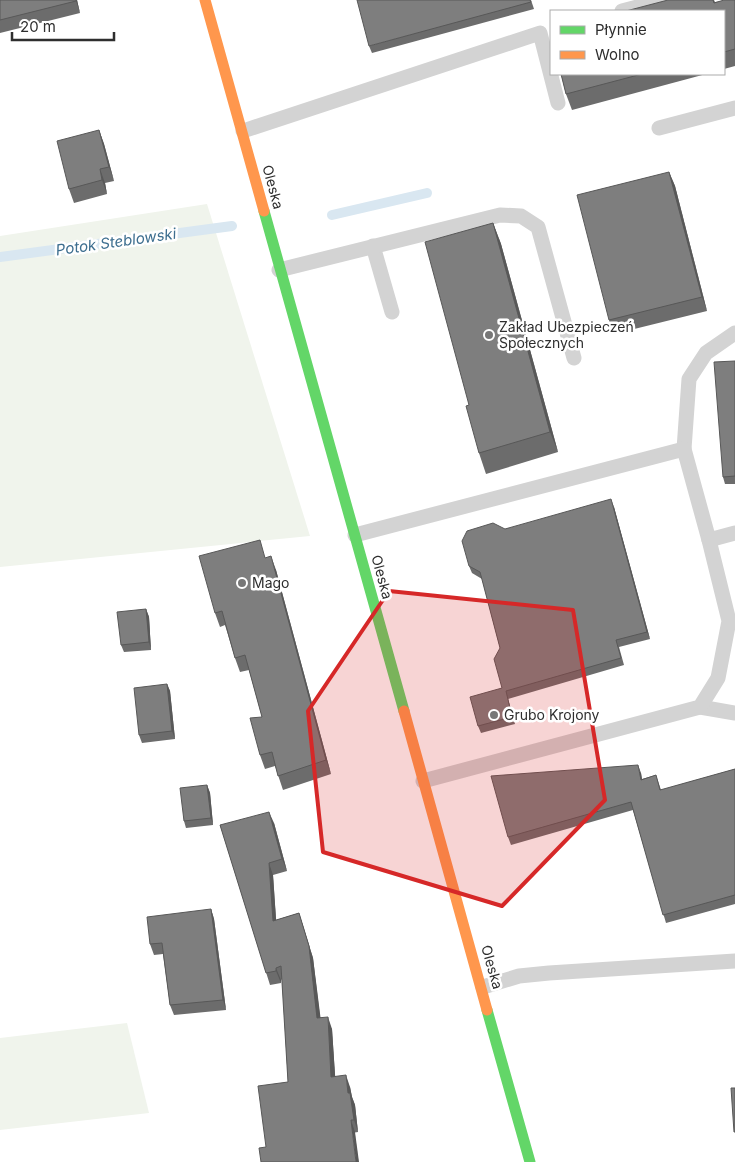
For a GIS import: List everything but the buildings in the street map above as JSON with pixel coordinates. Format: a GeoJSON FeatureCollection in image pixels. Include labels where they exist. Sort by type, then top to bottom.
{"type":"FeatureCollection","features":[{"type":"Feature","properties":{"kind":"street","name":"Oleska"},"geometry":{"type":"LineString","coordinates":[[205,0],[243,131],[279,270],[483,987],[530,1162]]}},
{"type":"Feature","properties":{"kind":"lane"},"geometry":{"type":"LineString","coordinates":[[626,10],[664,0]]}},
{"type":"Feature","properties":{"kind":"lane"},"geometry":{"type":"LineString","coordinates":[[243,131],[546,32],[550,56]]}},
{"type":"Feature","properties":{"kind":"lane"},"geometry":{"type":"LineString","coordinates":[[553,75],[558,103]]}},
{"type":"Feature","properties":{"kind":"lane"},"geometry":{"type":"LineString","coordinates":[[658,128],[735,108]]}},
{"type":"Feature","properties":{"kind":"lane"},"geometry":{"type":"LineString","coordinates":[[279,270],[500,215],[521,216],[538,227],[574,358]]}},
{"type":"Feature","properties":{"kind":"lane"},"geometry":{"type":"LineString","coordinates":[[373,246],[392,312]]}},
{"type":"Feature","properties":{"kind":"lane"},"geometry":{"type":"LineString","coordinates":[[700,707],[718,678],[732,621],[684,449],[689,379],[706,353],[735,333]]}},
{"type":"Feature","properties":{"kind":"lane"},"geometry":{"type":"LineString","coordinates":[[355,535],[684,449]]}},
{"type":"Feature","properties":{"kind":"lane"},"geometry":{"type":"LineString","coordinates":[[709,540],[735,533]]}},
{"type":"Feature","properties":{"kind":"lane"},"geometry":{"type":"LineString","coordinates":[[423,781],[700,707],[735,713]]}},
{"type":"Feature","properties":{"kind":"lane"},"geometry":{"type":"LineString","coordinates":[[483,987],[519,976],[549,972],[735,961]]}},
{"type":"Feature","properties":{"kind":"highlighted area"},"geometry":{"type":"Polygon","coordinates":[[[389,591],[573,610],[605,800],[502,906],[323,852],[308,711],[389,591]]]}},
{"type":"Feature","properties":{"kind":"shaded area"},"geometry":{"type":"Polygon","coordinates":[[[207,204],[310,536],[0,567],[0,236],[207,204]]]}},
{"type":"Feature","properties":{"kind":"shaded area"},"geometry":{"type":"Polygon","coordinates":[[[127,1023],[149,1113],[0,1130],[0,1038],[127,1023]]]}},
{"type":"Feature","properties":{"kind":"waterway","name":"Potok Steblowski"},"geometry":{"type":"LineString","coordinates":[[332,215],[427,193]]}},
{"type":"Feature","properties":{"kind":"waterway","name":"Potok Steblowski"},"geometry":{"type":"LineString","coordinates":[[0,257],[232,226]]}},
{"type":"Feature","properties":{"kind":"traffic: fast"},"geometry":{"type":"LineString","coordinates":[[264,211],[404,711]]}},
{"type":"Feature","properties":{"kind":"traffic: fast"},"geometry":{"type":"LineString","coordinates":[[487,1010],[530,1162]]}},
{"type":"Feature","properties":{"kind":"traffic: slow"},"geometry":{"type":"LineString","coordinates":[[205,0],[264,211]]}},
{"type":"Feature","properties":{"kind":"traffic: slow"},"geometry":{"type":"LineString","coordinates":[[404,711],[487,1010]]}},
{"type":"Feature","properties":{"kind":"place","name":"Zakład Ubezpieczeń Społecznych"},"geometry":{"type":"Point","coordinates":[489,335]}},
{"type":"Feature","properties":{"kind":"place","name":"Mago"},"geometry":{"type":"Point","coordinates":[242,583]}},
{"type":"Feature","properties":{"kind":"place","name":"Grubo Krojony"},"geometry":{"type":"Point","coordinates":[494,715]}}]}
